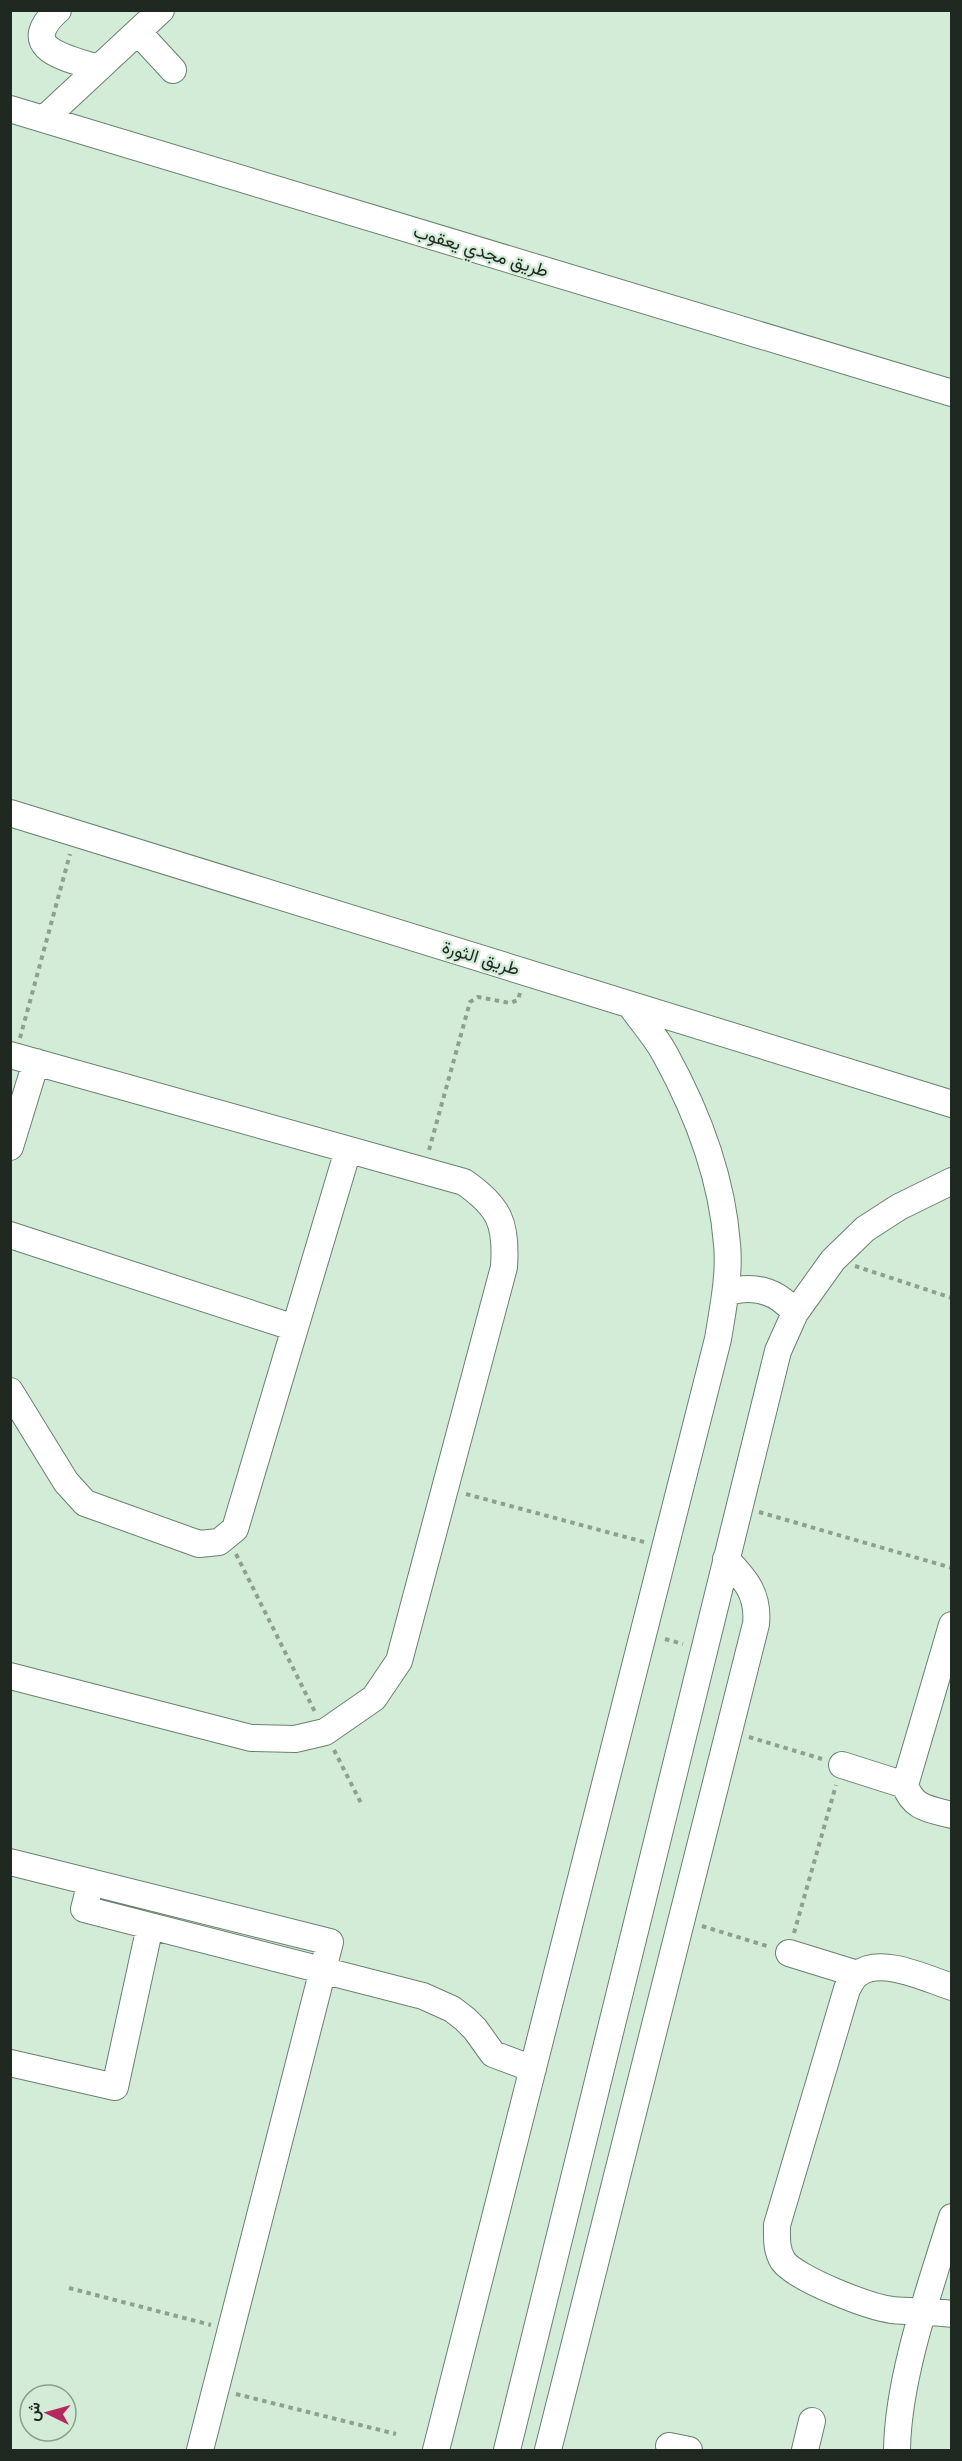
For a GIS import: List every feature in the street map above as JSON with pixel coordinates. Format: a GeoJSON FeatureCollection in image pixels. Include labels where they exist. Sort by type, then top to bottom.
{"type":"FeatureCollection","features":[{"type":"Feature","properties":{"kind":"street"},"geometry":{"type":"LineString","coordinates":[[58,10],[45,23],[41,35],[45,47],[55,54],[98,68]]}},
{"type":"Feature","properties":{"kind":"street"},"geometry":{"type":"LineString","coordinates":[[44,119],[161,10]]}},
{"type":"Feature","properties":{"kind":"street"},"geometry":{"type":"LineString","coordinates":[[138,32],[173,70]]}},
{"type":"Feature","properties":{"kind":"street","name":"طريق مجدي يعقوب"},"geometry":{"type":"LineString","coordinates":[[10,109],[951,393]]}},
{"type":"Feature","properties":{"kind":"street","name":"طريق الثورة"},"geometry":{"type":"LineString","coordinates":[[10,813],[951,1104]]}},
{"type":"Feature","properties":{"kind":"street"},"geometry":{"type":"LineString","coordinates":[[436,2451],[718,1339],[726,1293],[728,1245],[713,1167],[692,1108],[664,1053],[631,1006]]}},
{"type":"Feature","properties":{"kind":"street"},"geometry":{"type":"LineString","coordinates":[[10,1147],[20,1057],[464,1182],[486,1197],[500,1218],[506,1242],[504,1267],[399,1661],[374,1698],[325,1732],[295,1739],[251,1738],[10,1676]]}},
{"type":"Feature","properties":{"kind":"street"},"geometry":{"type":"LineString","coordinates":[[10,1391],[66,1482],[85,1503],[199,1544],[219,1542],[228,1537],[235,1529],[348,1150]]}},
{"type":"Feature","properties":{"kind":"street"},"geometry":{"type":"LineString","coordinates":[[507,2451],[738,1506],[778,1352],[795,1313],[833,1260],[865,1229],[899,1207],[951,1180]]}},
{"type":"Feature","properties":{"kind":"street"},"geometry":{"type":"LineString","coordinates":[[10,1235],[295,1328]]}},
{"type":"Feature","properties":{"kind":"street"},"geometry":{"type":"LineString","coordinates":[[726,1293],[747,1288],[769,1292],[788,1304],[795,1313]]}},
{"type":"Feature","properties":{"kind":"street"},"geometry":{"type":"LineString","coordinates":[[548,2451],[757,1613],[747,1581],[726,1558]]}},
{"type":"Feature","properties":{"kind":"street"},"geometry":{"type":"LineString","coordinates":[[951,1625],[905,1785],[909,1797],[919,1805],[951,1815]]}},
{"type":"Feature","properties":{"kind":"street"},"geometry":{"type":"LineString","coordinates":[[842,1766],[905,1785]]}},
{"type":"Feature","properties":{"kind":"street"},"geometry":{"type":"LineString","coordinates":[[10,1862],[330,1942],[199,2449]]}},
{"type":"Feature","properties":{"kind":"street"},"geometry":{"type":"LineString","coordinates":[[91,1882],[84,1909],[423,1996],[452,2009],[475,2029],[493,2054],[532,2069]]}},
{"type":"Feature","properties":{"kind":"street"},"geometry":{"type":"LineString","coordinates":[[10,2062],[115,2088],[150,1926]]}},
{"type":"Feature","properties":{"kind":"street"},"geometry":{"type":"LineString","coordinates":[[789,1953],[857,1974]]}},
{"type":"Feature","properties":{"kind":"street"},"geometry":{"type":"LineString","coordinates":[[951,1987],[892,1968],[874,1966],[857,1974],[847,1989],[777,2225],[776,2244],[784,2261],[798,2274],[873,2306],[890,2310],[951,2314]]}},
{"type":"Feature","properties":{"kind":"street"},"geometry":{"type":"LineString","coordinates":[[897,2451],[900,2408],[923,2312],[951,2217]]}},
{"type":"Feature","properties":{"kind":"street"},"geometry":{"type":"LineString","coordinates":[[806,2451],[812,2421]]}},
{"type":"Feature","properties":{"kind":"path"},"geometry":{"type":"LineString","coordinates":[[20,1057],[76,833]]}},
{"type":"Feature","properties":{"kind":"path"},"geometry":{"type":"LineString","coordinates":[[423,1171],[470,1002],[478,997],[515,1002],[527,973]]}},
{"type":"Feature","properties":{"kind":"path"},"geometry":{"type":"LineString","coordinates":[[833,1260],[951,1298]]}},
{"type":"Feature","properties":{"kind":"path"},"geometry":{"type":"LineString","coordinates":[[446,1488],[665,1548]]}},
{"type":"Feature","properties":{"kind":"path"},"geometry":{"type":"LineString","coordinates":[[738,1506],[951,1568]]}},
{"type":"Feature","properties":{"kind":"path"},"geometry":{"type":"LineString","coordinates":[[228,1537],[361,1803]]}},
{"type":"Feature","properties":{"kind":"path"},"geometry":{"type":"LineString","coordinates":[[644,1633],[704,1650]]}},
{"type":"Feature","properties":{"kind":"path"},"geometry":{"type":"LineString","coordinates":[[682,1920],[789,1953],[842,1766],[729,1731]]}},
{"type":"Feature","properties":{"kind":"path"},"geometry":{"type":"LineString","coordinates":[[69,2288],[230,2330]]}},
{"type":"Feature","properties":{"kind":"path"},"geometry":{"type":"LineString","coordinates":[[215,2389],[396,2434]]}}]}
